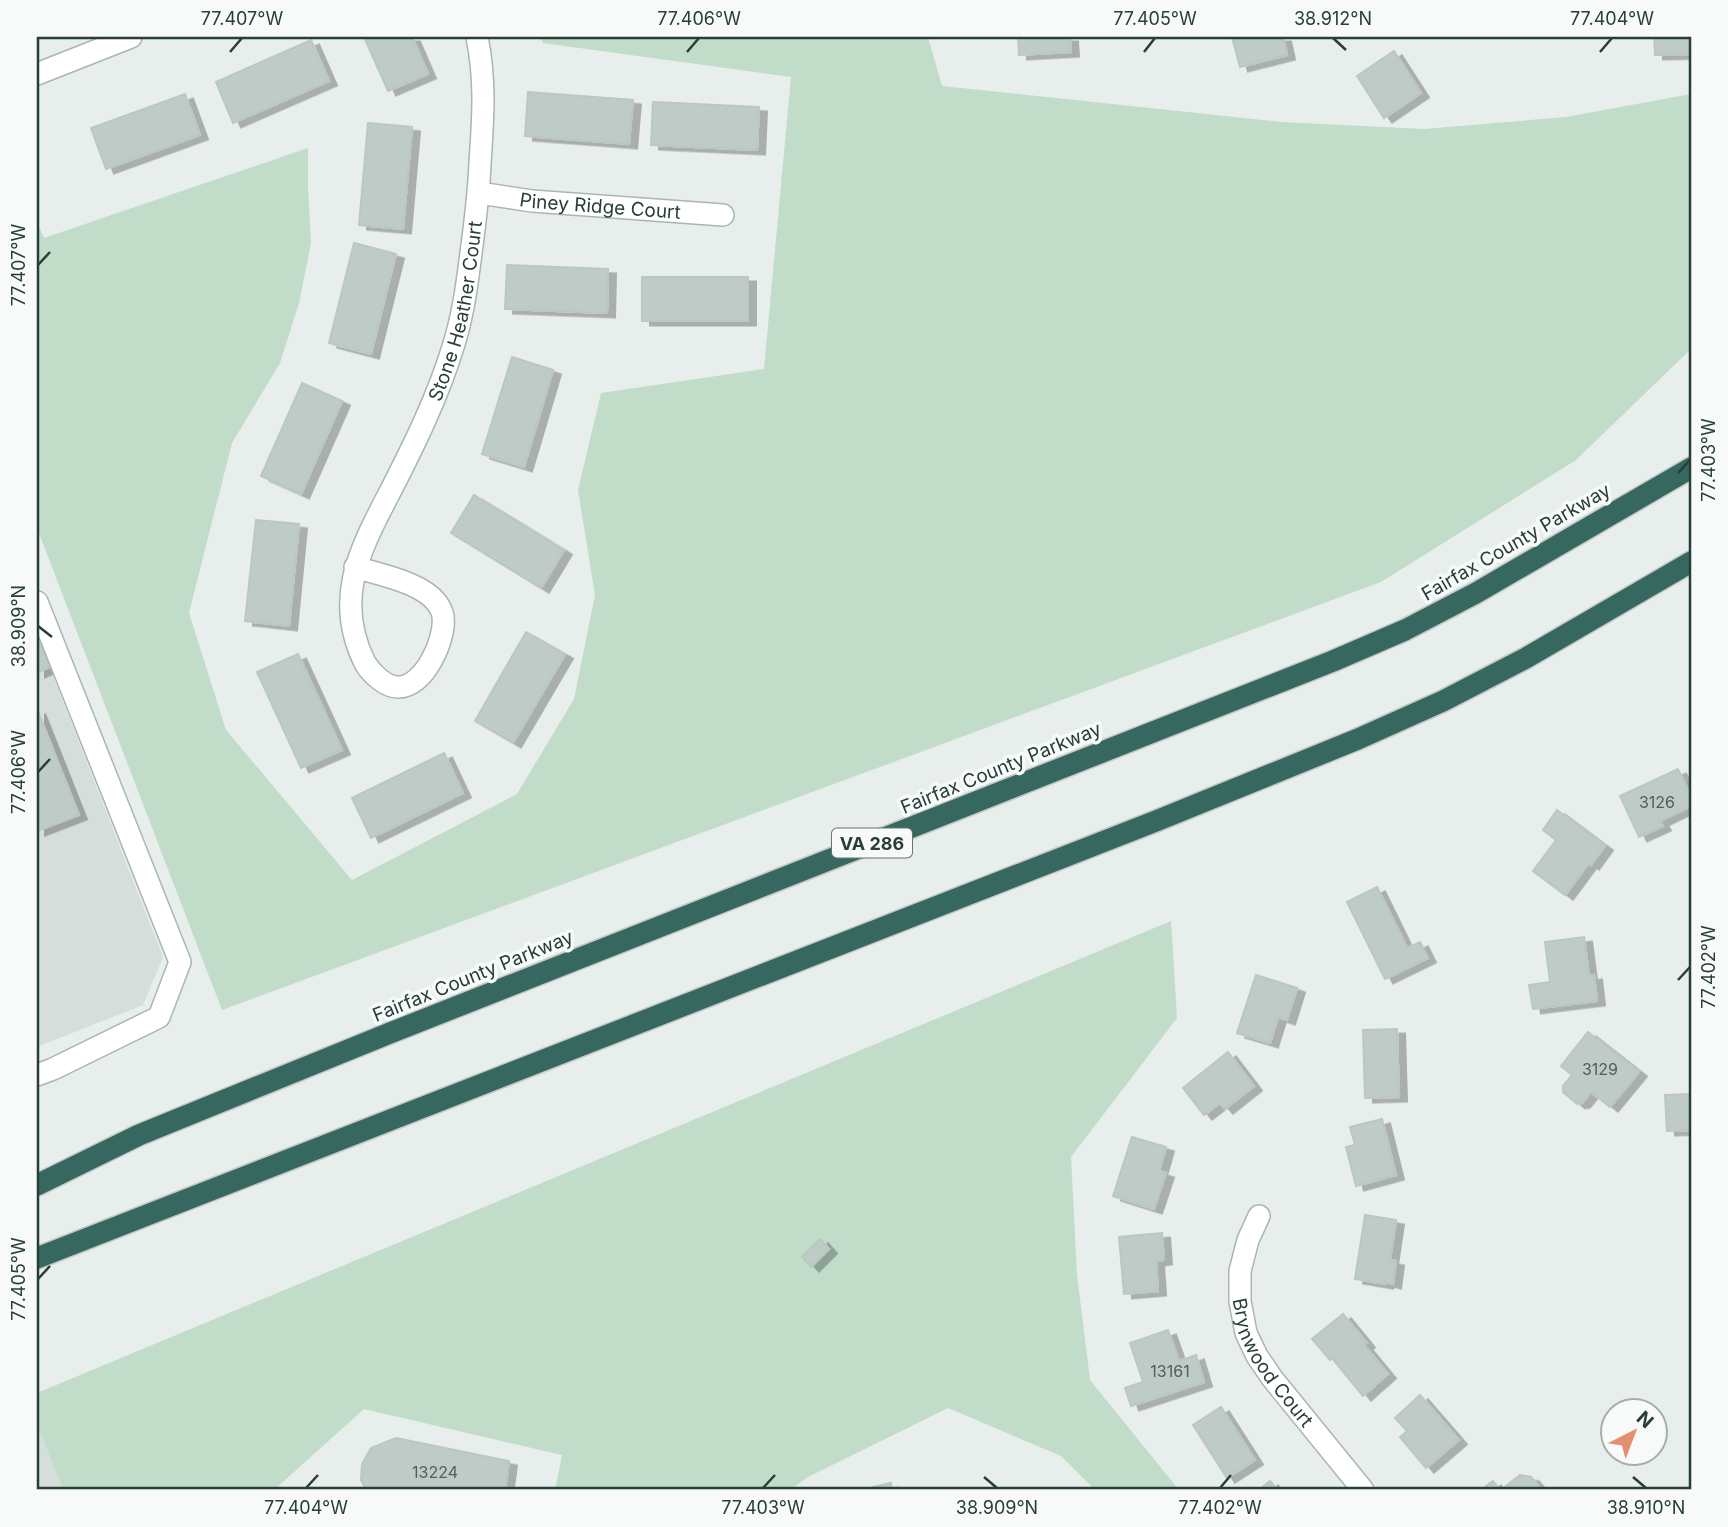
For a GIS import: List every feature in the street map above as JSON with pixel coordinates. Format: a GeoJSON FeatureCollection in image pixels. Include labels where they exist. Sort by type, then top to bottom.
{"type":"FeatureCollection","features":[{"type":"Feature","properties":{"kind":"highway","name":"Fairfax County Parkway"},"geometry":{"type":"LineString","coordinates":[[37,1185],[139,1135],[302,1069],[1369,646],[1476,593],[1691,468]]}},
{"type":"Feature","properties":{"kind":"highway"},"geometry":{"type":"LineString","coordinates":[[37,1258],[1358,739],[1443,701],[1526,658],[1691,562]]}},
{"type":"Feature","properties":{"kind":"street"},"geometry":{"type":"LineString","coordinates":[[37,74],[131,37]]}},
{"type":"Feature","properties":{"kind":"street","name":"Stone Heather Court"},"geometry":{"type":"LineString","coordinates":[[355,567],[420,589],[436,601],[444,615],[441,636],[433,659],[423,674],[411,683],[398,687],[383,682],[368,668],[359,650],[351,616],[350,593],[355,567],[365,541],[417,439],[453,348],[462,315],[479,193],[484,107],[483,65],[477,37]]}},
{"type":"Feature","properties":{"kind":"street","name":"Piney Ridge Court"},"geometry":{"type":"LineString","coordinates":[[479,193],[532,201],[723,215]]}},
{"type":"Feature","properties":{"kind":"street"},"geometry":{"type":"LineString","coordinates":[[37,602],[180,962],[159,1017],[37,1075]]}},
{"type":"Feature","properties":{"kind":"street","name":"Brynwood Court"},"geometry":{"type":"LineString","coordinates":[[1259,1216],[1248,1240],[1240,1271],[1240,1301],[1246,1333],[1272,1378],[1363,1490]]}},
{"type":"Feature","properties":{"kind":"shaded area"},"geometry":{"type":"Polygon","coordinates":[[[37,635],[163,957],[143,1005],[37,1047],[37,635]]]}},
{"type":"Feature","properties":{"kind":"shaded area"},"geometry":{"type":"Polygon","coordinates":[[[37,1424],[63,1490],[37,1490],[37,1424]]]}},
{"type":"Feature","properties":{"kind":"green space"},"geometry":{"type":"Polygon","coordinates":[[[540,37],[928,37],[942,86],[1281,122],[1424,129],[1566,117],[1691,94],[1691,349],[1576,460],[1381,582],[222,1010],[37,528],[37,222],[44,238],[308,148],[311,243],[299,303],[280,363],[232,443],[189,613],[226,730],[352,880],[517,794],[574,699],[595,595],[578,490],[601,393],[764,369],[791,77],[543,43],[540,37]]]}},
{"type":"Feature","properties":{"kind":"green space"},"geometry":{"type":"Polygon","coordinates":[[[1171,921],[1177,1018],[1071,1157],[1077,1275],[1090,1380],[1179,1490],[1095,1490],[1061,1456],[948,1408],[808,1477],[790,1490],[555,1490],[562,1455],[364,1409],[274,1490],[63,1490],[37,1424],[37,1393],[1171,921]]]}},
{"type":"Feature","properties":{"kind":"building"},"geometry":{"type":"Polygon","coordinates":[[[364,37],[412,37],[428,74],[388,91],[364,37]]]}},
{"type":"Feature","properties":{"kind":"building"},"geometry":{"type":"Polygon","coordinates":[[[1018,37],[1070,37],[1071,52],[1019,55],[1018,37]]]}},
{"type":"Feature","properties":{"kind":"building"},"geometry":{"type":"Polygon","coordinates":[[[1232,37],[1283,37],[1287,55],[1240,67],[1232,37]]]}},
{"type":"Feature","properties":{"kind":"building"},"geometry":{"type":"Polygon","coordinates":[[[1654,37],[1691,37],[1691,54],[1655,55],[1654,37]]]}},
{"type":"Feature","properties":{"kind":"building"},"geometry":{"type":"Polygon","coordinates":[[[311,40],[329,81],[233,123],[216,82],[311,40]]]}},
{"type":"Feature","properties":{"kind":"building"},"geometry":{"type":"Polygon","coordinates":[[[1394,51],[1421,93],[1384,118],[1357,76],[1394,51]]]}},
{"type":"Feature","properties":{"kind":"building"},"geometry":{"type":"Polygon","coordinates":[[[528,92],[633,100],[629,144],[525,136],[528,92]]]}},
{"type":"Feature","properties":{"kind":"building"},"geometry":{"type":"Polygon","coordinates":[[[185,94],[200,135],[106,169],[91,128],[185,94]]]}},
{"type":"Feature","properties":{"kind":"building"},"geometry":{"type":"Polygon","coordinates":[[[653,102],[759,107],[757,150],[651,145],[653,102]]]}},
{"type":"Feature","properties":{"kind":"building"},"geometry":{"type":"Polygon","coordinates":[[[368,123],[412,127],[403,229],[359,225],[368,123]]]}},
{"type":"Feature","properties":{"kind":"building"},"geometry":{"type":"Polygon","coordinates":[[[354,243],[396,254],[371,354],[329,343],[354,243]]]}},
{"type":"Feature","properties":{"kind":"building"},"geometry":{"type":"Polygon","coordinates":[[[507,265],[608,269],[607,313],[505,309],[507,265]]]}},
{"type":"Feature","properties":{"kind":"building"},"geometry":{"type":"Polygon","coordinates":[[[642,277],[748,277],[748,321],[642,321],[642,277]]]}},
{"type":"Feature","properties":{"kind":"building"},"geometry":{"type":"Polygon","coordinates":[[[512,357],[553,370],[524,467],[482,454],[512,357]]]}},
{"type":"Feature","properties":{"kind":"building"},"geometry":{"type":"Polygon","coordinates":[[[302,383],[342,401],[301,494],[261,476],[302,383]]]}},
{"type":"Feature","properties":{"kind":"building"},"geometry":{"type":"Polygon","coordinates":[[[474,495],[564,550],[541,588],[451,533],[474,495]]]}},
{"type":"Feature","properties":{"kind":"building"},"geometry":{"type":"Polygon","coordinates":[[[256,520],[299,524],[289,626],[245,621],[256,520]]]}},
{"type":"Feature","properties":{"kind":"building"},"geometry":{"type":"Polygon","coordinates":[[[526,632],[565,654],[513,743],[475,721],[526,632]]]}},
{"type":"Feature","properties":{"kind":"building"},"geometry":{"type":"Polygon","coordinates":[[[37,635],[50,667],[37,673],[37,635]]]}},
{"type":"Feature","properties":{"kind":"building"},"geometry":{"type":"Polygon","coordinates":[[[298,654],[342,750],[301,768],[257,672],[298,654]]]}},
{"type":"Feature","properties":{"kind":"building"},"geometry":{"type":"Polygon","coordinates":[[[37,709],[79,815],[37,831],[37,709]]]}},
{"type":"Feature","properties":{"kind":"building"},"geometry":{"type":"Polygon","coordinates":[[[444,753],[463,793],[371,838],[352,798],[444,753]]]}},
{"type":"Feature","properties":{"kind":"building"},"geometry":{"type":"Polygon","coordinates":[[[1678,769],[1691,797],[1691,806],[1660,821],[1663,826],[1639,837],[1620,796],[1678,769]]]}},
{"type":"Feature","properties":{"kind":"building"},"geometry":{"type":"Polygon","coordinates":[[[1557,810],[1605,846],[1565,895],[1533,871],[1556,840],[1543,830],[1557,810]]]}},
{"type":"Feature","properties":{"kind":"building"},"geometry":{"type":"Polygon","coordinates":[[[1377,887],[1407,948],[1420,942],[1428,958],[1385,979],[1347,902],[1377,887]]]}},
{"type":"Feature","properties":{"kind":"building"},"geometry":{"type":"Polygon","coordinates":[[[1584,937],[1589,976],[1594,975],[1597,1001],[1533,1009],[1529,985],[1550,982],[1545,942],[1584,937]]]}},
{"type":"Feature","properties":{"kind":"building"},"geometry":{"type":"Polygon","coordinates":[[[1256,975],[1297,988],[1287,1020],[1278,1017],[1270,1043],[1237,1033],[1256,975]]]}},
{"type":"Feature","properties":{"kind":"building"},"geometry":{"type":"Polygon","coordinates":[[[1397,1029],[1399,1097],[1365,1098],[1363,1030],[1397,1029]]]}},
{"type":"Feature","properties":{"kind":"building"},"geometry":{"type":"Polygon","coordinates":[[[1588,1032],[1639,1072],[1610,1107],[1591,1092],[1582,1103],[1577,1104],[1563,1092],[1563,1086],[1572,1075],[1561,1066],[1588,1032]]]}},
{"type":"Feature","properties":{"kind":"building"},"geometry":{"type":"Polygon","coordinates":[[[1228,1052],[1254,1086],[1225,1109],[1220,1103],[1204,1115],[1183,1088],[1228,1052]]]}},
{"type":"Feature","properties":{"kind":"building"},"geometry":{"type":"Polygon","coordinates":[[[1691,1094],[1691,1130],[1667,1131],[1665,1095],[1691,1094]]]}},
{"type":"Feature","properties":{"kind":"building"},"geometry":{"type":"Polygon","coordinates":[[[1382,1119],[1396,1175],[1356,1186],[1346,1147],[1355,1145],[1350,1127],[1382,1119]]]}},
{"type":"Feature","properties":{"kind":"building"},"geometry":{"type":"Polygon","coordinates":[[[1132,1137],[1166,1147],[1159,1171],[1166,1173],[1154,1209],[1113,1196],[1132,1137]]]}},
{"type":"Feature","properties":{"kind":"building"},"geometry":{"type":"Polygon","coordinates":[[[1365,1215],[1396,1220],[1390,1260],[1396,1261],[1393,1284],[1355,1279],[1365,1215]]]}},
{"type":"Feature","properties":{"kind":"building"},"geometry":{"type":"Polygon","coordinates":[[[1162,1233],[1164,1260],[1156,1261],[1158,1291],[1124,1294],[1119,1237],[1162,1233]]]}},
{"type":"Feature","properties":{"kind":"building"},"geometry":{"type":"Polygon","coordinates":[[[820,1239],[829,1249],[811,1267],[802,1257],[820,1239]]]}},
{"type":"Feature","properties":{"kind":"building"},"geometry":{"type":"Polygon","coordinates":[[[1343,1314],[1388,1374],[1363,1396],[1332,1358],[1330,1360],[1312,1339],[1343,1314]]]}},
{"type":"Feature","properties":{"kind":"building"},"geometry":{"type":"Polygon","coordinates":[[[1168,1330],[1179,1361],[1196,1355],[1204,1382],[1131,1406],[1125,1388],[1143,1382],[1130,1343],[1168,1330]]]}},
{"type":"Feature","properties":{"kind":"building"},"geometry":{"type":"Polygon","coordinates":[[[1420,1395],[1459,1440],[1426,1468],[1400,1437],[1407,1431],[1395,1418],[1420,1395]]]}},
{"type":"Feature","properties":{"kind":"building"},"geometry":{"type":"Polygon","coordinates":[[[1221,1407],[1255,1460],[1227,1478],[1193,1425],[1221,1407]]]}},
{"type":"Feature","properties":{"kind":"building"},"geometry":{"type":"Polygon","coordinates":[[[396,1438],[509,1461],[505,1490],[366,1490],[361,1480],[362,1464],[371,1448],[396,1438]]]}},
{"type":"Feature","properties":{"kind":"building"},"geometry":{"type":"Polygon","coordinates":[[[1520,1475],[1531,1477],[1542,1490],[1501,1490],[1520,1475]]]}},
{"type":"Feature","properties":{"kind":"building"},"geometry":{"type":"Polygon","coordinates":[[[1270,1481],[1278,1490],[1259,1490],[1270,1481]]]}},
{"type":"Feature","properties":{"kind":"building"},"geometry":{"type":"Polygon","coordinates":[[[1493,1481],[1500,1490],[1481,1490],[1493,1481]]]}},
{"type":"Feature","properties":{"kind":"building"},"geometry":{"type":"Polygon","coordinates":[[[891,1483],[892,1490],[874,1490],[873,1487],[891,1483]]]}}]}
